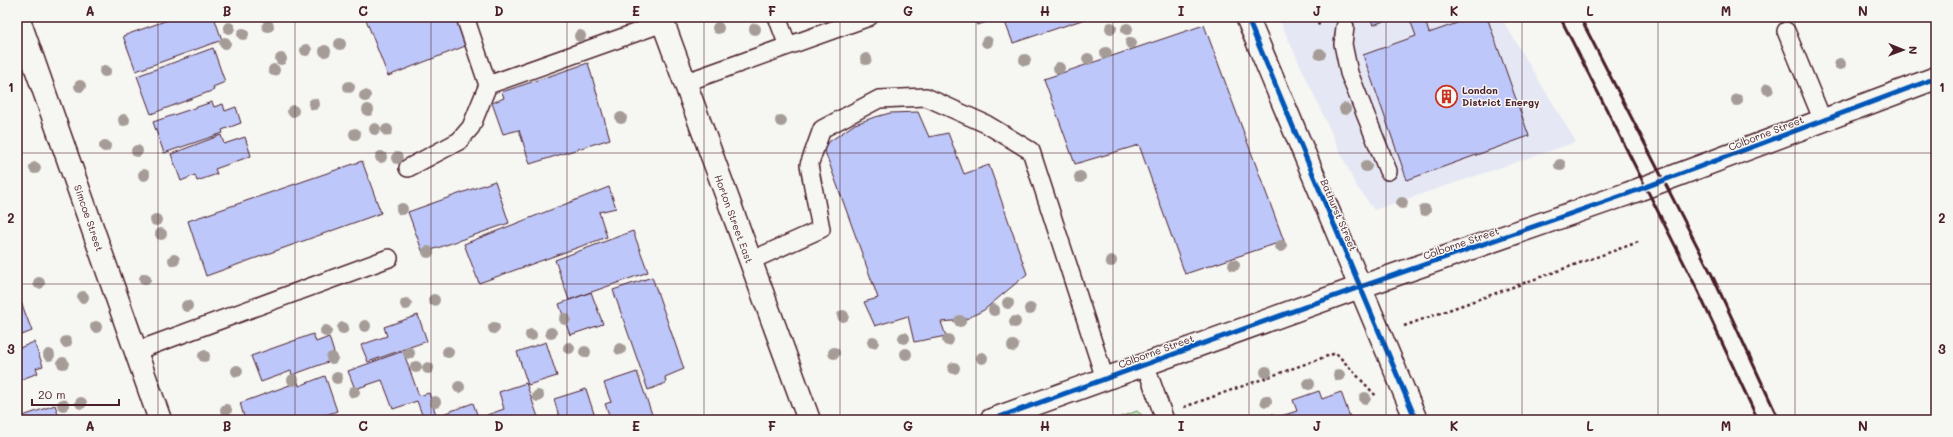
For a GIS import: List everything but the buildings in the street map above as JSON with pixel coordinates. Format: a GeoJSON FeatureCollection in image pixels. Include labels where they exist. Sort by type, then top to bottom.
{"type":"FeatureCollection","features":[{"type":"Feature","properties":{"kind":"street","name":"Simcoe Street"},"geometry":{"type":"LineString","coordinates":[[18,17],[160,420]]}},
{"type":"Feature","properties":{"kind":"street","name":"Bathurst Street"},"geometry":{"type":"LineString","coordinates":[[1247,17],[1416,420]]}},
{"type":"Feature","properties":{"kind":"street","name":"Horton Street East"},"geometry":{"type":"LineString","coordinates":[[662,20],[809,420]]}},
{"type":"Feature","properties":{"kind":"street","name":"Colborne Street"},"geometry":{"type":"LineString","coordinates":[[991,420],[1360,287],[1620,197],[1936,78]]}},
{"type":"Feature","properties":{"kind":"lane"},"geometry":{"type":"LineString","coordinates":[[408,168],[459,141],[471,127],[488,85],[465,17]]}},
{"type":"Feature","properties":{"kind":"lane"},"geometry":{"type":"LineString","coordinates":[[777,17],[788,46]]}},
{"type":"Feature","properties":{"kind":"lane"},"geometry":{"type":"LineString","coordinates":[[684,83],[869,17]]}},
{"type":"Feature","properties":{"kind":"lane"},"geometry":{"type":"LineString","coordinates":[[488,85],[662,20]]}},
{"type":"Feature","properties":{"kind":"lane"},"geometry":{"type":"LineString","coordinates":[[1345,28],[1343,44],[1349,74],[1388,171]]}},
{"type":"Feature","properties":{"kind":"lane"},"geometry":{"type":"LineString","coordinates":[[1786,31],[1823,121]]}},
{"type":"Feature","properties":{"kind":"lane"},"geometry":{"type":"LineString","coordinates":[[750,261],[822,229],[809,165],[822,129],[879,100],[926,97],[986,124],[1031,150],[1105,379]]}},
{"type":"Feature","properties":{"kind":"lane"},"geometry":{"type":"LineString","coordinates":[[136,351],[389,258]]}},
{"type":"Feature","properties":{"kind":"lane"},"geometry":{"type":"LineString","coordinates":[[1145,364],[1164,417]]}},
{"type":"Feature","properties":{"kind":"path"},"geometry":{"type":"LineString","coordinates":[[1380,334],[1641,241]]}},
{"type":"Feature","properties":{"kind":"path"},"geometry":{"type":"LineString","coordinates":[[1164,417],[1336,353],[1378,399]]}},
{"type":"Feature","properties":{"kind":"shaded area"},"geometry":{"type":"Polygon","coordinates":[[[1278,17],[1501,17],[1576,142],[1374,210],[1355,184],[1278,17]]]}},
{"type":"Feature","properties":{"kind":"green space"},"geometry":{"type":"Polygon","coordinates":[[[1137,411],[1148,420],[1113,420],[1137,411]]]}},
{"type":"Feature","properties":{"kind":"railway"},"geometry":{"type":"LineString","coordinates":[[1560,17],[1696,287],[1758,420]]}},
{"type":"Feature","properties":{"kind":"railway"},"geometry":{"type":"LineString","coordinates":[[1580,17],[1712,275],[1779,420]]}},
{"type":"Feature","properties":{"kind":"cycle path"},"geometry":{"type":"LineString","coordinates":[[1247,17],[1416,420]]}},
{"type":"Feature","properties":{"kind":"cycle path"},"geometry":{"type":"LineString","coordinates":[[991,420],[1360,287],[1627,194],[1936,78]]}},
{"type":"Feature","properties":{"kind":"place","name":"London District Energy"},"geometry":{"type":"Point","coordinates":[1446,96]}}]}
